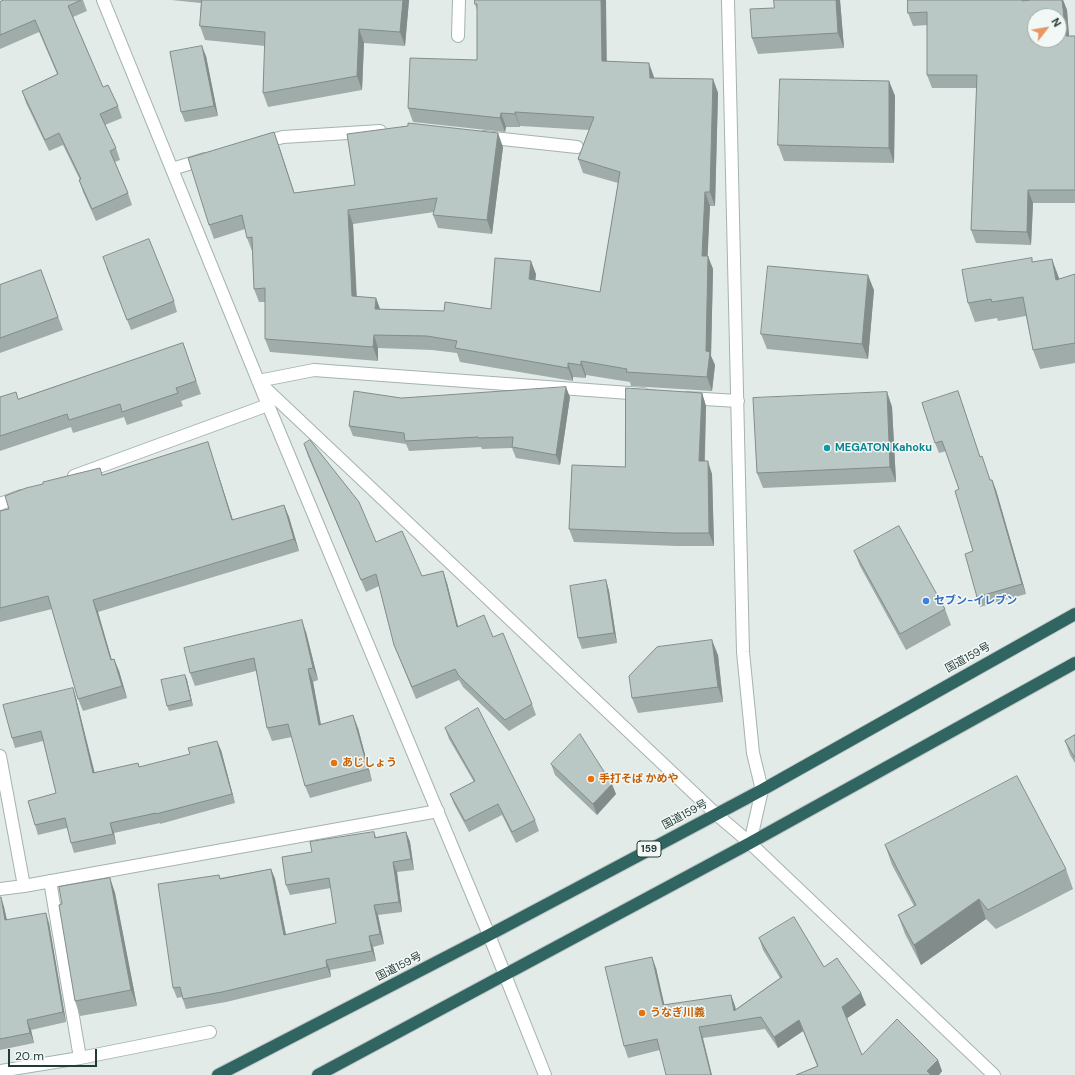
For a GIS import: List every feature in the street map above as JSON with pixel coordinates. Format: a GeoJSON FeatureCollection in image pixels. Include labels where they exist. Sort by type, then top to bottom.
{"type":"FeatureCollection","features":[{"type":"Feature","properties":{"kind":"highway","name":"国道159号"},"geometry":{"type":"LineString","coordinates":[[218,1075],[489,935],[762,790],[1075,614]]}},
{"type":"Feature","properties":{"kind":"highway"},"geometry":{"type":"LineString","coordinates":[[318,1075],[750,843],[1075,663]]}},
{"type":"Feature","properties":{"kind":"street"},"geometry":{"type":"LineString","coordinates":[[103,0],[258,381],[506,974],[545,1075]]}},
{"type":"Feature","properties":{"kind":"street"},"geometry":{"type":"LineString","coordinates":[[458,36],[459,0]]}},
{"type":"Feature","properties":{"kind":"street"},"geometry":{"type":"LineString","coordinates":[[728,0],[743,652],[753,753],[762,790],[750,843]]}},
{"type":"Feature","properties":{"kind":"street"},"geometry":{"type":"LineString","coordinates":[[253,146],[282,138],[393,130]]}},
{"type":"Feature","properties":{"kind":"street"},"geometry":{"type":"LineString","coordinates":[[470,136],[577,148]]}},
{"type":"Feature","properties":{"kind":"street"},"geometry":{"type":"LineString","coordinates":[[172,169],[216,156]]}},
{"type":"Feature","properties":{"kind":"street"},"geometry":{"type":"LineString","coordinates":[[258,381],[314,370],[651,395]]}},
{"type":"Feature","properties":{"kind":"street"},"geometry":{"type":"LineString","coordinates":[[258,381],[716,814],[750,843],[994,1075]]}},
{"type":"Feature","properties":{"kind":"street"},"geometry":{"type":"LineString","coordinates":[[675,397],[738,401]]}},
{"type":"Feature","properties":{"kind":"street"},"geometry":{"type":"LineString","coordinates":[[67,479],[268,405]]}},
{"type":"Feature","properties":{"kind":"street"},"geometry":{"type":"LineString","coordinates":[[0,504],[30,493]]}},
{"type":"Feature","properties":{"kind":"street"},"geometry":{"type":"LineString","coordinates":[[0,756],[24,886]]}},
{"type":"Feature","properties":{"kind":"street"},"geometry":{"type":"LineString","coordinates":[[0,889],[24,886],[438,812]]}},
{"type":"Feature","properties":{"kind":"street"},"geometry":{"type":"LineString","coordinates":[[50,881],[80,1058]]}},
{"type":"Feature","properties":{"kind":"street"},"geometry":{"type":"LineString","coordinates":[[0,1071],[80,1058],[210,1032]]}},
{"type":"Feature","properties":{"kind":"building"},"geometry":{"type":"Polygon","coordinates":[[[4,0],[81,0],[68,6],[103,87],[108,85],[118,106],[100,114],[116,148],[110,151],[128,193],[92,209],[79,180],[81,179],[59,133],[45,140],[22,91],[58,74],[35,20],[0,35],[0,2],[4,0]]]}},
{"type":"Feature","properties":{"kind":"building"},"geometry":{"type":"Polygon","coordinates":[[[202,0],[403,0],[400,32],[359,29],[357,76],[263,93],[265,32],[200,26],[202,0]]]}},
{"type":"Feature","properties":{"kind":"building"},"geometry":{"type":"Polygon","coordinates":[[[475,0],[601,0],[602,61],[649,63],[650,78],[713,79],[710,192],[705,192],[702,256],[708,256],[706,351],[710,352],[707,377],[626,372],[627,369],[581,361],[581,365],[568,363],[568,368],[455,348],[457,341],[427,336],[374,335],[373,347],[265,339],[265,288],[254,289],[252,237],[247,238],[242,215],[209,225],[188,158],[274,132],[294,193],[355,185],[347,134],[408,126],[408,123],[498,133],[487,220],[433,215],[437,198],[348,210],[352,296],[376,298],[375,309],[444,311],[445,302],[491,309],[495,258],[531,261],[529,279],[600,292],[620,172],[578,159],[594,117],[515,112],[515,114],[501,113],[500,118],[408,108],[410,58],[477,60],[477,4],[475,4],[475,0]]]}},
{"type":"Feature","properties":{"kind":"building"},"geometry":{"type":"Polygon","coordinates":[[[774,0],[836,0],[838,33],[752,38],[750,9],[774,8],[774,0]]]}},
{"type":"Feature","properties":{"kind":"building"},"geometry":{"type":"Polygon","coordinates":[[[908,0],[1062,0],[1063,8],[1027,8],[1027,48],[1067,48],[1067,36],[1075,36],[1075,190],[1028,190],[1027,232],[971,230],[977,75],[927,75],[927,12],[908,13],[908,0]]]}},
{"type":"Feature","properties":{"kind":"building"},"geometry":{"type":"Polygon","coordinates":[[[202,46],[214,106],[181,112],[170,52],[202,46]]]}},
{"type":"Feature","properties":{"kind":"building"},"geometry":{"type":"Polygon","coordinates":[[[780,79],[889,81],[889,148],[778,145],[780,79]]]}},
{"type":"Feature","properties":{"kind":"building"},"geometry":{"type":"Polygon","coordinates":[[[149,239],[174,301],[127,320],[103,257],[149,239]]]}},
{"type":"Feature","properties":{"kind":"building"},"geometry":{"type":"Polygon","coordinates":[[[1032,258],[1032,262],[1052,259],[1056,280],[1075,274],[1075,343],[1033,350],[1023,297],[992,302],[991,299],[968,303],[962,270],[1032,258]]]}},
{"type":"Feature","properties":{"kind":"building"},"geometry":{"type":"Polygon","coordinates":[[[768,266],[868,275],[862,344],[761,334],[768,266]]]}},
{"type":"Feature","properties":{"kind":"building"},"geometry":{"type":"Polygon","coordinates":[[[41,270],[58,317],[0,338],[0,285],[41,270]]]}},
{"type":"Feature","properties":{"kind":"building"},"geometry":{"type":"Polygon","coordinates":[[[183,343],[196,381],[176,388],[178,393],[122,412],[120,404],[69,420],[67,414],[0,436],[0,397],[16,392],[18,399],[183,343]]]}},
{"type":"Feature","properties":{"kind":"building"},"geometry":{"type":"Polygon","coordinates":[[[566,387],[556,455],[512,447],[513,437],[478,437],[405,441],[404,433],[349,426],[354,391],[401,398],[566,387]]]}},
{"type":"Feature","properties":{"kind":"building"},"geometry":{"type":"Polygon","coordinates":[[[626,388],[702,393],[699,461],[708,461],[709,533],[569,529],[572,465],[625,467],[626,388]]]}},
{"type":"Feature","properties":{"kind":"building"},"geometry":{"type":"Polygon","coordinates":[[[958,391],[980,457],[982,456],[990,480],[992,480],[1022,584],[977,597],[965,554],[973,551],[955,491],[959,489],[942,441],[935,443],[922,403],[958,391]]]}},
{"type":"Feature","properties":{"kind":"building","name":"MEGATON Kahoku"},"geometry":{"type":"Polygon","coordinates":[[[887,392],[890,467],[757,473],[753,398],[887,392]]]}},
{"type":"Feature","properties":{"kind":"building"},"geometry":{"type":"Polygon","coordinates":[[[310,440],[359,502],[376,542],[402,531],[422,576],[443,571],[457,627],[484,615],[493,637],[503,633],[532,704],[505,720],[459,676],[455,669],[412,687],[394,645],[376,574],[361,580],[304,444],[310,440]]]}},
{"type":"Feature","properties":{"kind":"building"},"geometry":{"type":"Polygon","coordinates":[[[208,442],[232,520],[284,505],[294,539],[93,600],[111,660],[114,659],[122,686],[78,699],[48,596],[0,608],[0,511],[9,509],[5,496],[26,488],[43,484],[43,482],[100,468],[102,475],[208,442]]]}},
{"type":"Feature","properties":{"kind":"building"},"geometry":{"type":"Polygon","coordinates":[[[899,526],[945,609],[900,634],[854,551],[899,526]]]}},
{"type":"Feature","properties":{"kind":"building"},"geometry":{"type":"Polygon","coordinates":[[[606,580],[614,633],[578,638],[570,586],[606,580]]]}},
{"type":"Feature","properties":{"kind":"building"},"geometry":{"type":"Polygon","coordinates":[[[302,620],[313,668],[308,669],[319,725],[353,715],[368,769],[305,786],[288,724],[267,728],[254,658],[190,673],[184,648],[302,620]]]}},
{"type":"Feature","properties":{"kind":"building"},"geometry":{"type":"Polygon","coordinates":[[[712,640],[718,687],[632,698],[629,676],[657,647],[712,640]]]}},
{"type":"Feature","properties":{"kind":"building"},"geometry":{"type":"Polygon","coordinates":[[[185,675],[191,700],[167,706],[161,680],[185,675]]]}},
{"type":"Feature","properties":{"kind":"building"},"geometry":{"type":"Polygon","coordinates":[[[73,688],[93,773],[138,763],[139,767],[190,754],[188,748],[217,741],[232,794],[156,814],[110,823],[113,834],[71,843],[65,818],[35,825],[28,801],[56,793],[41,731],[12,738],[3,705],[73,688]]]}},
{"type":"Feature","properties":{"kind":"building"},"geometry":{"type":"Polygon","coordinates":[[[478,708],[535,820],[512,832],[498,804],[465,821],[450,794],[475,781],[445,728],[478,708]]]}},
{"type":"Feature","properties":{"kind":"building","name":"手打そば かめや"},"geometry":{"type":"Polygon","coordinates":[[[580,734],[612,784],[593,804],[551,764],[580,734]]]}},
{"type":"Feature","properties":{"kind":"building"},"geometry":{"type":"Polygon","coordinates":[[[1075,735],[1075,758],[1065,741],[1075,735]]]}},
{"type":"Feature","properties":{"kind":"building"},"geometry":{"type":"Polygon","coordinates":[[[1017,776],[1066,869],[988,910],[979,899],[914,945],[898,915],[916,905],[885,845],[1017,776]]]}},
{"type":"Feature","properties":{"kind":"building"},"geometry":{"type":"Polygon","coordinates":[[[374,832],[375,838],[406,832],[411,859],[393,862],[399,902],[374,905],[380,934],[369,936],[372,951],[326,960],[327,967],[222,992],[183,999],[180,987],[173,988],[158,884],[219,875],[220,879],[271,869],[284,935],[336,923],[329,878],[286,885],[282,857],[312,852],[310,842],[374,832]]]}},
{"type":"Feature","properties":{"kind":"building"},"geometry":{"type":"Polygon","coordinates":[[[110,878],[131,990],[75,1001],[59,905],[62,904],[59,887],[110,878]]]}},
{"type":"Feature","properties":{"kind":"building"},"geometry":{"type":"Polygon","coordinates":[[[0,897],[5,920],[46,913],[63,1012],[27,1020],[30,1033],[0,1039],[0,897]]]}},
{"type":"Feature","properties":{"kind":"building"},"geometry":{"type":"Polygon","coordinates":[[[794,917],[824,967],[837,958],[861,993],[842,1007],[862,1055],[897,1019],[938,1060],[927,1071],[931,1075],[796,1075],[818,1066],[799,1020],[774,1037],[761,1017],[699,1027],[711,1075],[666,1075],[657,1039],[624,1046],[605,967],[652,957],[663,1005],[731,995],[734,1011],[782,977],[759,938],[794,917]]]}},
{"type":"Feature","properties":{"kind":"place","name":"MEGATON Kahoku"},"geometry":{"type":"Point","coordinates":[827,448]}},
{"type":"Feature","properties":{"kind":"place","name":"セブン-イレブン"},"geometry":{"type":"Point","coordinates":[926,601]}},
{"type":"Feature","properties":{"kind":"place","name":"あじしょう"},"geometry":{"type":"Point","coordinates":[334,763]}},
{"type":"Feature","properties":{"kind":"place","name":"手打そば かめや"},"geometry":{"type":"Point","coordinates":[591,779]}},
{"type":"Feature","properties":{"kind":"place","name":"うなぎ川義"},"geometry":{"type":"Point","coordinates":[642,1013]}}]}
